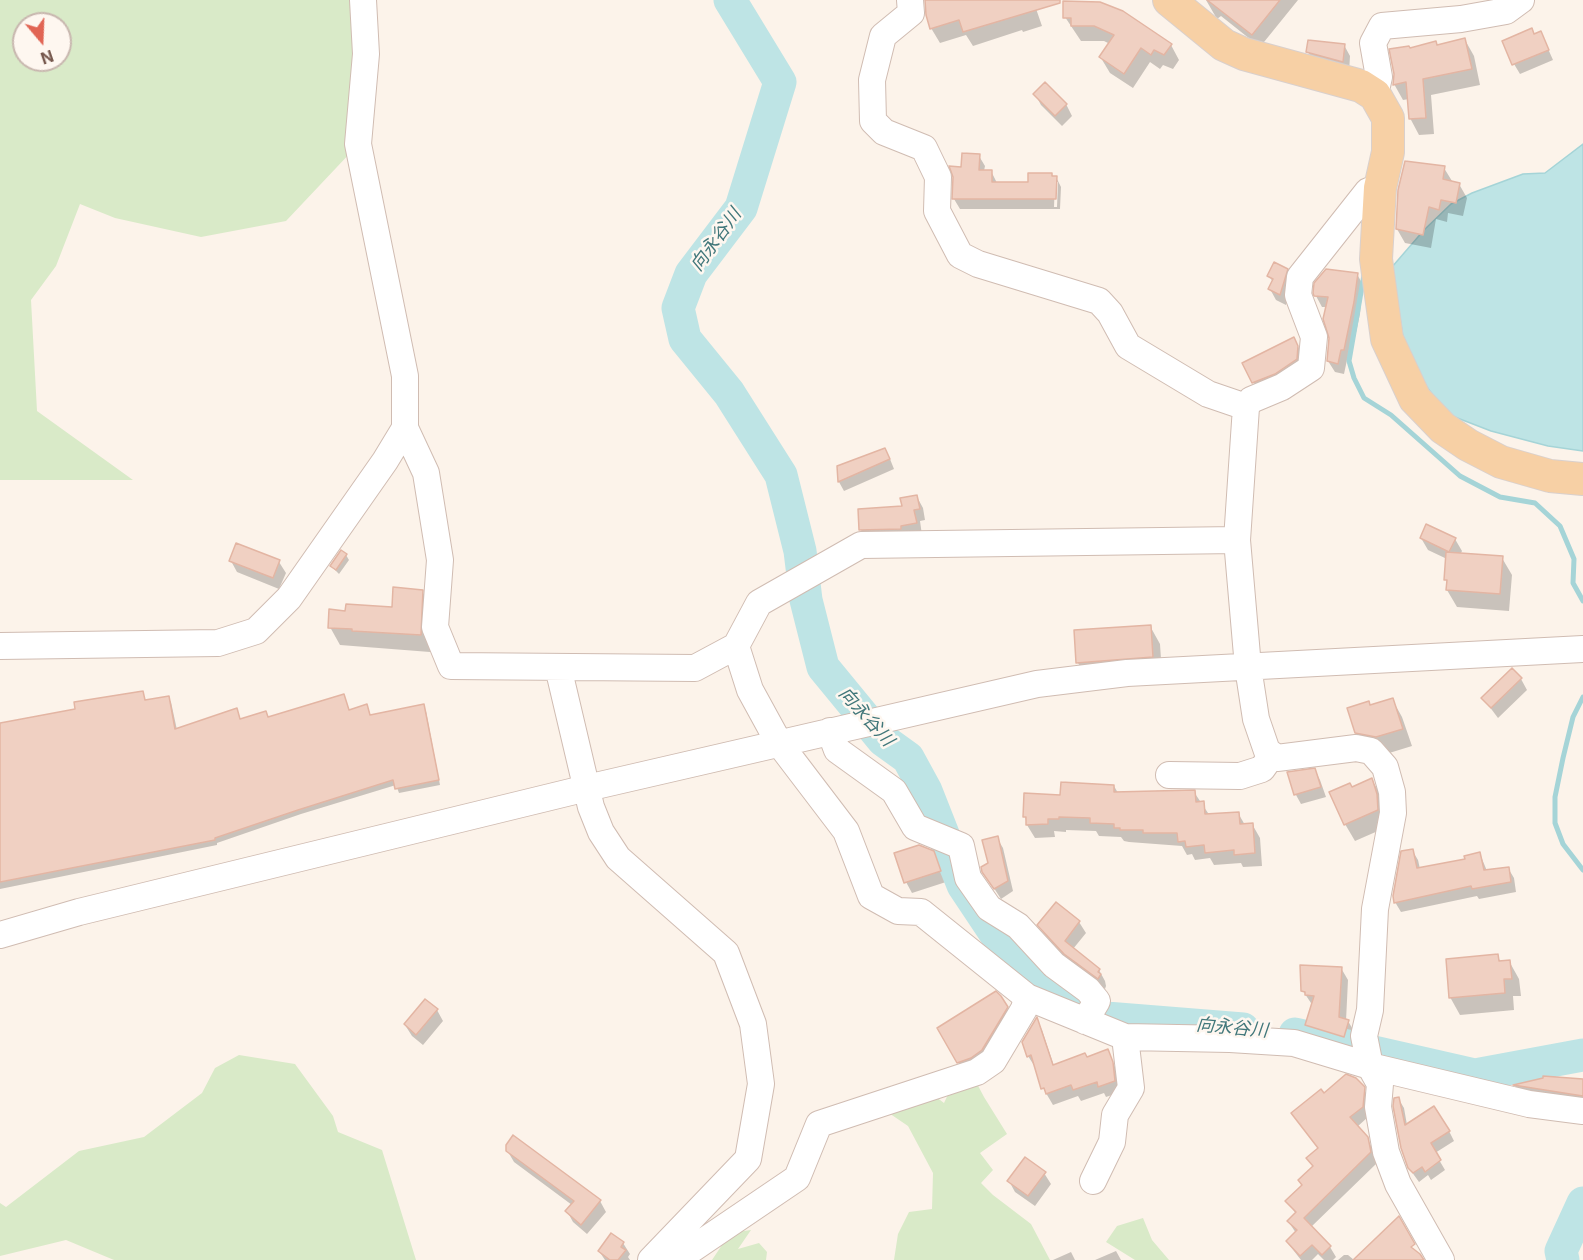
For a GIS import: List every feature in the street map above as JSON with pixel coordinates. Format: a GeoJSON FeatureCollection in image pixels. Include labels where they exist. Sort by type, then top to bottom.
{"type":"FeatureCollection","features":[{"type":"Feature","properties":{"kind":"main road"},"geometry":{"type":"LineString","coordinates":[[1169,0],[1224,45],[1244,54],[1361,86],[1376,94],[1388,118],[1388,152],[1380,188],[1376,259],[1387,339],[1415,399],[1443,428],[1468,445],[1501,462],[1550,476],[1583,479]]}},
{"type":"Feature","properties":{"kind":"street"},"geometry":{"type":"LineString","coordinates":[[363,0],[366,54],[358,144],[405,376],[405,428],[426,473],[440,560],[435,627],[451,666],[695,668],[736,646],[759,603],[861,545],[1237,540]]}},
{"type":"Feature","properties":{"kind":"street"},"geometry":{"type":"LineString","coordinates":[[910,0],[911,13],[883,36],[872,80],[873,121],[884,132],[924,148],[938,177],[937,211],[960,255],[978,264],[1100,300],[1128,346],[1208,394],[1246,406]]}},
{"type":"Feature","properties":{"kind":"street"},"geometry":{"type":"LineString","coordinates":[[1189,0],[1223,32],[1246,46],[1244,54]]}},
{"type":"Feature","properties":{"kind":"street"},"geometry":{"type":"LineString","coordinates":[[1376,94],[1379,77],[1373,43],[1382,26],[1484,15],[1506,10],[1521,0]]}},
{"type":"Feature","properties":{"kind":"street"},"geometry":{"type":"LineString","coordinates":[[1380,188],[1368,191],[1300,277],[1298,295],[1314,337],[1311,368],[1282,387],[1251,400],[1246,406],[1237,540],[1248,667],[1256,719],[1268,751],[1277,758],[1356,748],[1371,751],[1385,767],[1392,792],[1393,813],[1375,909],[1370,1010],[1364,1036],[1370,1066],[1380,1084],[1378,1107],[1386,1152],[1398,1184],[1441,1260]]}},
{"type":"Feature","properties":{"kind":"street"},"geometry":{"type":"LineString","coordinates":[[0,646],[218,643],[256,631],[289,598],[385,461],[405,428]]}},
{"type":"Feature","properties":{"kind":"street"},"geometry":{"type":"LineString","coordinates":[[736,646],[750,690],[779,743],[846,831],[871,896],[898,911],[921,912],[1027,998],[1125,1037],[1294,1043],[1370,1066],[1529,1104],[1583,1111]]}},
{"type":"Feature","properties":{"kind":"street"},"geometry":{"type":"LineString","coordinates":[[0,935],[79,912],[587,788],[1037,684],[1127,673],[1583,649]]}},
{"type":"Feature","properties":{"kind":"street"},"geometry":{"type":"LineString","coordinates":[[558,667],[591,807],[601,832],[618,858],[726,953],[753,1024],[761,1084],[748,1159],[651,1260]]}},
{"type":"Feature","properties":{"kind":"street"},"geometry":{"type":"LineString","coordinates":[[833,730],[837,750],[894,791],[915,827],[961,846],[968,878],[989,908],[1018,926],[1054,965],[1088,990],[1097,1001],[1085,1021]]}},
{"type":"Feature","properties":{"kind":"street"},"geometry":{"type":"LineString","coordinates":[[1169,775],[1240,776],[1262,769],[1272,754]]}},
{"type":"Feature","properties":{"kind":"street"},"geometry":{"type":"LineString","coordinates":[[676,1260],[797,1178],[819,1124],[977,1072],[993,1061],[1024,1009],[1027,998]]}},
{"type":"Feature","properties":{"kind":"street"},"geometry":{"type":"LineString","coordinates":[[1093,1181],[1112,1142],[1116,1115],[1131,1088],[1125,1037]]}},
{"type":"Feature","properties":{"kind":"green space"},"geometry":{"type":"Polygon","coordinates":[[[0,0],[349,0],[358,42],[353,150],[286,221],[201,237],[115,218],[80,204],[56,266],[31,300],[37,411],[133,480],[0,480],[0,0]]]}},
{"type":"Feature","properties":{"kind":"green space"},"geometry":{"type":"Polygon","coordinates":[[[239,1055],[295,1064],[333,1116],[338,1132],[382,1150],[416,1260],[114,1260],[66,1240],[0,1256],[0,1203],[6,1207],[79,1151],[144,1137],[202,1093],[215,1068],[239,1055]]]}},
{"type":"Feature","properties":{"kind":"green space"},"geometry":{"type":"Polygon","coordinates":[[[974,1078],[1007,1134],[980,1153],[993,1170],[981,1183],[1031,1224],[1050,1260],[894,1260],[898,1234],[909,1212],[932,1209],[933,1173],[908,1126],[880,1107],[927,1090],[944,1103],[952,1086],[974,1078]]]}},
{"type":"Feature","properties":{"kind":"green space"},"geometry":{"type":"Polygon","coordinates":[[[1143,1218],[1152,1240],[1169,1260],[1135,1260],[1106,1242],[1117,1226],[1143,1218]]]}},
{"type":"Feature","properties":{"kind":"green space"},"geometry":{"type":"Polygon","coordinates":[[[751,1230],[738,1249],[759,1243],[767,1252],[766,1260],[712,1260],[730,1233],[751,1230]]]}},
{"type":"Feature","properties":{"kind":"water"},"geometry":{"type":"Polygon","coordinates":[[[1583,144],[1583,451],[1548,446],[1491,431],[1447,414],[1415,371],[1403,337],[1392,267],[1424,230],[1451,204],[1472,193],[1523,174],[1545,173],[1583,144]]]}},
{"type":"Feature","properties":{"kind":"building"},"geometry":{"type":"Polygon","coordinates":[[[925,0],[1060,0],[1060,3],[963,32],[959,20],[930,29],[925,0]]]}},
{"type":"Feature","properties":{"kind":"building"},"geometry":{"type":"Polygon","coordinates":[[[1207,0],[1280,0],[1252,35],[1207,0]]]}},
{"type":"Feature","properties":{"kind":"building"},"geometry":{"type":"Polygon","coordinates":[[[1063,1],[1100,2],[1123,11],[1172,44],[1164,55],[1154,50],[1151,55],[1141,48],[1124,74],[1099,57],[1114,35],[1094,26],[1071,26],[1071,18],[1063,18],[1063,1]]]}},
{"type":"Feature","properties":{"kind":"building"},"geometry":{"type":"Polygon","coordinates":[[[1532,28],[1534,34],[1541,31],[1549,50],[1512,65],[1502,41],[1532,28]]]}},
{"type":"Feature","properties":{"kind":"building"},"geometry":{"type":"Polygon","coordinates":[[[1465,38],[1472,69],[1423,79],[1426,118],[1409,119],[1406,82],[1393,85],[1394,74],[1389,49],[1409,46],[1410,48],[1436,41],[1437,45],[1465,38]]]}},
{"type":"Feature","properties":{"kind":"building"},"geometry":{"type":"Polygon","coordinates":[[[1308,40],[1345,44],[1343,62],[1306,52],[1308,40]]]}},
{"type":"Feature","properties":{"kind":"building"},"geometry":{"type":"Polygon","coordinates":[[[1045,82],[1067,104],[1055,116],[1033,94],[1045,82]]]}},
{"type":"Feature","properties":{"kind":"building"},"geometry":{"type":"Polygon","coordinates":[[[962,153],[980,154],[979,170],[992,170],[992,182],[1028,182],[1028,173],[1052,173],[1052,176],[1057,176],[1056,199],[952,199],[953,177],[949,166],[961,167],[962,153]]]}},
{"type":"Feature","properties":{"kind":"building"},"geometry":{"type":"Polygon","coordinates":[[[1405,161],[1445,166],[1443,179],[1460,183],[1456,203],[1441,200],[1439,210],[1429,207],[1423,235],[1396,229],[1398,190],[1405,161]]]}},
{"type":"Feature","properties":{"kind":"building"},"geometry":{"type":"Polygon","coordinates":[[[1274,262],[1288,269],[1280,295],[1268,289],[1273,279],[1267,276],[1274,262]]]}},
{"type":"Feature","properties":{"kind":"building"},"geometry":{"type":"Polygon","coordinates":[[[1326,269],[1358,273],[1344,350],[1341,350],[1338,364],[1327,361],[1329,338],[1323,319],[1328,297],[1314,296],[1313,293],[1314,283],[1326,269]]]}},
{"type":"Feature","properties":{"kind":"building"},"geometry":{"type":"Polygon","coordinates":[[[1294,337],[1298,346],[1297,359],[1275,374],[1252,383],[1242,363],[1294,337]]]}},
{"type":"Feature","properties":{"kind":"building"},"geometry":{"type":"Polygon","coordinates":[[[885,448],[890,459],[838,482],[837,466],[885,448]]]}},
{"type":"Feature","properties":{"kind":"building"},"geometry":{"type":"Polygon","coordinates":[[[917,495],[920,509],[914,510],[917,523],[901,526],[901,529],[859,530],[858,509],[902,506],[900,498],[917,495]]]}},
{"type":"Feature","properties":{"kind":"building"},"geometry":{"type":"Polygon","coordinates":[[[1426,524],[1456,538],[1449,552],[1420,538],[1426,524]]]}},
{"type":"Feature","properties":{"kind":"building"},"geometry":{"type":"Polygon","coordinates":[[[236,543],[280,560],[273,578],[229,561],[236,543]]]}},
{"type":"Feature","properties":{"kind":"building"},"geometry":{"type":"Polygon","coordinates":[[[341,550],[347,554],[336,570],[330,566],[341,550]]]}},
{"type":"Feature","properties":{"kind":"building"},"geometry":{"type":"Polygon","coordinates":[[[1446,552],[1503,556],[1500,594],[1446,590],[1447,580],[1444,580],[1446,552]]]}},
{"type":"Feature","properties":{"kind":"building"},"geometry":{"type":"Polygon","coordinates":[[[393,587],[423,590],[421,635],[328,628],[329,609],[345,611],[346,604],[392,607],[393,587]]]}},
{"type":"Feature","properties":{"kind":"building"},"geometry":{"type":"Polygon","coordinates":[[[1151,625],[1153,657],[1076,663],[1074,630],[1151,625]]]}},
{"type":"Feature","properties":{"kind":"building"},"geometry":{"type":"Polygon","coordinates":[[[1512,668],[1522,678],[1491,708],[1481,698],[1512,668]]]}},
{"type":"Feature","properties":{"kind":"building"},"geometry":{"type":"Polygon","coordinates":[[[143,691],[145,700],[169,696],[175,729],[237,708],[240,719],[266,711],[268,717],[344,694],[349,710],[367,704],[370,715],[424,704],[439,780],[395,789],[393,780],[298,810],[215,838],[215,840],[0,882],[0,723],[75,709],[74,702],[143,691]]]}},
{"type":"Feature","properties":{"kind":"building"},"geometry":{"type":"Polygon","coordinates":[[[1393,698],[1403,729],[1376,737],[1355,733],[1347,708],[1369,701],[1370,705],[1393,698]]]}},
{"type":"Feature","properties":{"kind":"building"},"geometry":{"type":"Polygon","coordinates":[[[1315,768],[1321,787],[1294,795],[1287,772],[1315,768]]]}},
{"type":"Feature","properties":{"kind":"building"},"geometry":{"type":"Polygon","coordinates":[[[1372,778],[1377,794],[1378,810],[1344,825],[1329,792],[1350,783],[1352,787],[1372,778]]]}},
{"type":"Feature","properties":{"kind":"building"},"geometry":{"type":"Polygon","coordinates":[[[1061,782],[1114,785],[1114,792],[1195,790],[1196,802],[1204,801],[1205,814],[1239,812],[1240,824],[1253,823],[1255,853],[1234,855],[1234,850],[1205,853],[1204,845],[1186,847],[1185,841],[1178,842],[1177,833],[1120,830],[1120,828],[1114,828],[1114,824],[1090,823],[1090,818],[1059,817],[1059,819],[1048,819],[1048,824],[1026,825],[1026,817],[1023,817],[1024,793],[1060,795],[1061,782]]]}},
{"type":"Feature","properties":{"kind":"building"},"geometry":{"type":"Polygon","coordinates":[[[998,836],[1008,881],[994,889],[982,872],[981,867],[988,863],[982,840],[998,836]]]}},
{"type":"Feature","properties":{"kind":"building"},"geometry":{"type":"Polygon","coordinates":[[[919,845],[934,851],[941,871],[904,883],[894,853],[919,845]]]}},
{"type":"Feature","properties":{"kind":"building"},"geometry":{"type":"Polygon","coordinates":[[[1413,849],[1417,868],[1465,859],[1464,856],[1480,852],[1484,870],[1509,867],[1511,882],[1472,889],[1471,886],[1394,903],[1393,896],[1401,851],[1413,849]]]}},
{"type":"Feature","properties":{"kind":"building"},"geometry":{"type":"Polygon","coordinates":[[[1056,902],[1080,921],[1065,941],[1100,969],[1098,972],[1101,974],[1098,979],[1064,954],[1037,925],[1056,902]]]}},
{"type":"Feature","properties":{"kind":"building"},"geometry":{"type":"Polygon","coordinates":[[[1498,954],[1499,961],[1510,960],[1512,979],[1504,979],[1505,993],[1449,998],[1446,959],[1498,954]]]}},
{"type":"Feature","properties":{"kind":"building"},"geometry":{"type":"Polygon","coordinates":[[[1300,965],[1342,967],[1339,1017],[1349,1020],[1344,1037],[1305,1025],[1314,996],[1305,995],[1305,992],[1301,991],[1300,965]]]}},
{"type":"Feature","properties":{"kind":"building"},"geometry":{"type":"Polygon","coordinates":[[[996,991],[1008,1007],[982,1050],[971,1058],[957,1063],[937,1028],[996,991]]]}},
{"type":"Feature","properties":{"kind":"building"},"geometry":{"type":"Polygon","coordinates":[[[425,999],[438,1009],[416,1035],[404,1024],[425,999]]]}},
{"type":"Feature","properties":{"kind":"building"},"geometry":{"type":"Polygon","coordinates":[[[1037,1017],[1053,1065],[1085,1053],[1087,1057],[1108,1049],[1113,1062],[1115,1081],[1098,1087],[1097,1082],[1073,1090],[1071,1085],[1046,1094],[1044,1088],[1041,1089],[1031,1055],[1027,1057],[1022,1042],[1037,1017]]]}},
{"type":"Feature","properties":{"kind":"building"},"geometry":{"type":"Polygon","coordinates":[[[1346,1074],[1356,1078],[1365,1087],[1363,1107],[1350,1117],[1368,1137],[1371,1152],[1304,1218],[1331,1246],[1322,1255],[1312,1245],[1300,1256],[1286,1241],[1297,1230],[1287,1221],[1296,1212],[1285,1201],[1302,1185],[1298,1180],[1313,1166],[1306,1158],[1318,1148],[1291,1113],[1321,1089],[1324,1093],[1346,1074]]]}},
{"type":"Feature","properties":{"kind":"building"},"geometry":{"type":"Polygon","coordinates":[[[1543,1076],[1583,1079],[1583,1096],[1513,1085],[1543,1078],[1543,1076]]]}},
{"type":"Feature","properties":{"kind":"building"},"geometry":{"type":"Polygon","coordinates":[[[1399,1097],[1405,1125],[1434,1106],[1450,1131],[1431,1143],[1441,1160],[1425,1172],[1422,1167],[1413,1173],[1408,1168],[1401,1148],[1393,1106],[1394,1098],[1399,1097]]]}},
{"type":"Feature","properties":{"kind":"building"},"geometry":{"type":"Polygon","coordinates":[[[513,1135],[601,1200],[581,1225],[565,1211],[574,1201],[506,1151],[506,1145],[513,1135]]]}},
{"type":"Feature","properties":{"kind":"building"},"geometry":{"type":"Polygon","coordinates":[[[1025,1157],[1046,1172],[1028,1196],[1007,1181],[1025,1157]]]}},
{"type":"Feature","properties":{"kind":"building"},"geometry":{"type":"Polygon","coordinates":[[[1399,1216],[1415,1244],[1411,1247],[1424,1260],[1353,1260],[1399,1216]]]}},
{"type":"Feature","properties":{"kind":"building"},"geometry":{"type":"Polygon","coordinates":[[[611,1233],[624,1242],[621,1247],[626,1250],[618,1260],[610,1260],[598,1251],[611,1233]]]}},
{"type":"Feature","properties":{"kind":"waterway","name":"向永谷川"},"geometry":{"type":"LineString","coordinates":[[730,0],[780,82],[741,208],[691,274],[678,308],[685,339],[729,393],[781,475],[800,551],[806,600],[823,667],[883,740],[908,758],[926,791],[963,885],[995,933],[1044,978],[1106,1018],[1243,1029]]}},
{"type":"Feature","properties":{"kind":"waterway"},"geometry":{"type":"LineString","coordinates":[[1364,275],[1349,361],[1364,398],[1391,415],[1460,476],[1500,497],[1535,503],[1560,526],[1574,559],[1573,583],[1583,601]]}},
{"type":"Feature","properties":{"kind":"waterway"},"geometry":{"type":"LineString","coordinates":[[1583,697],[1573,717],[1555,797],[1555,823],[1563,844],[1583,870]]}},
{"type":"Feature","properties":{"kind":"waterway","name":"向永谷川"},"geometry":{"type":"LineString","coordinates":[[1295,1034],[1475,1075],[1583,1055]]}},
{"type":"Feature","properties":{"kind":"waterway","name":"向永谷川"},"geometry":{"type":"LineString","coordinates":[[1563,1260],[1561,1251],[1583,1203]]}}]}
